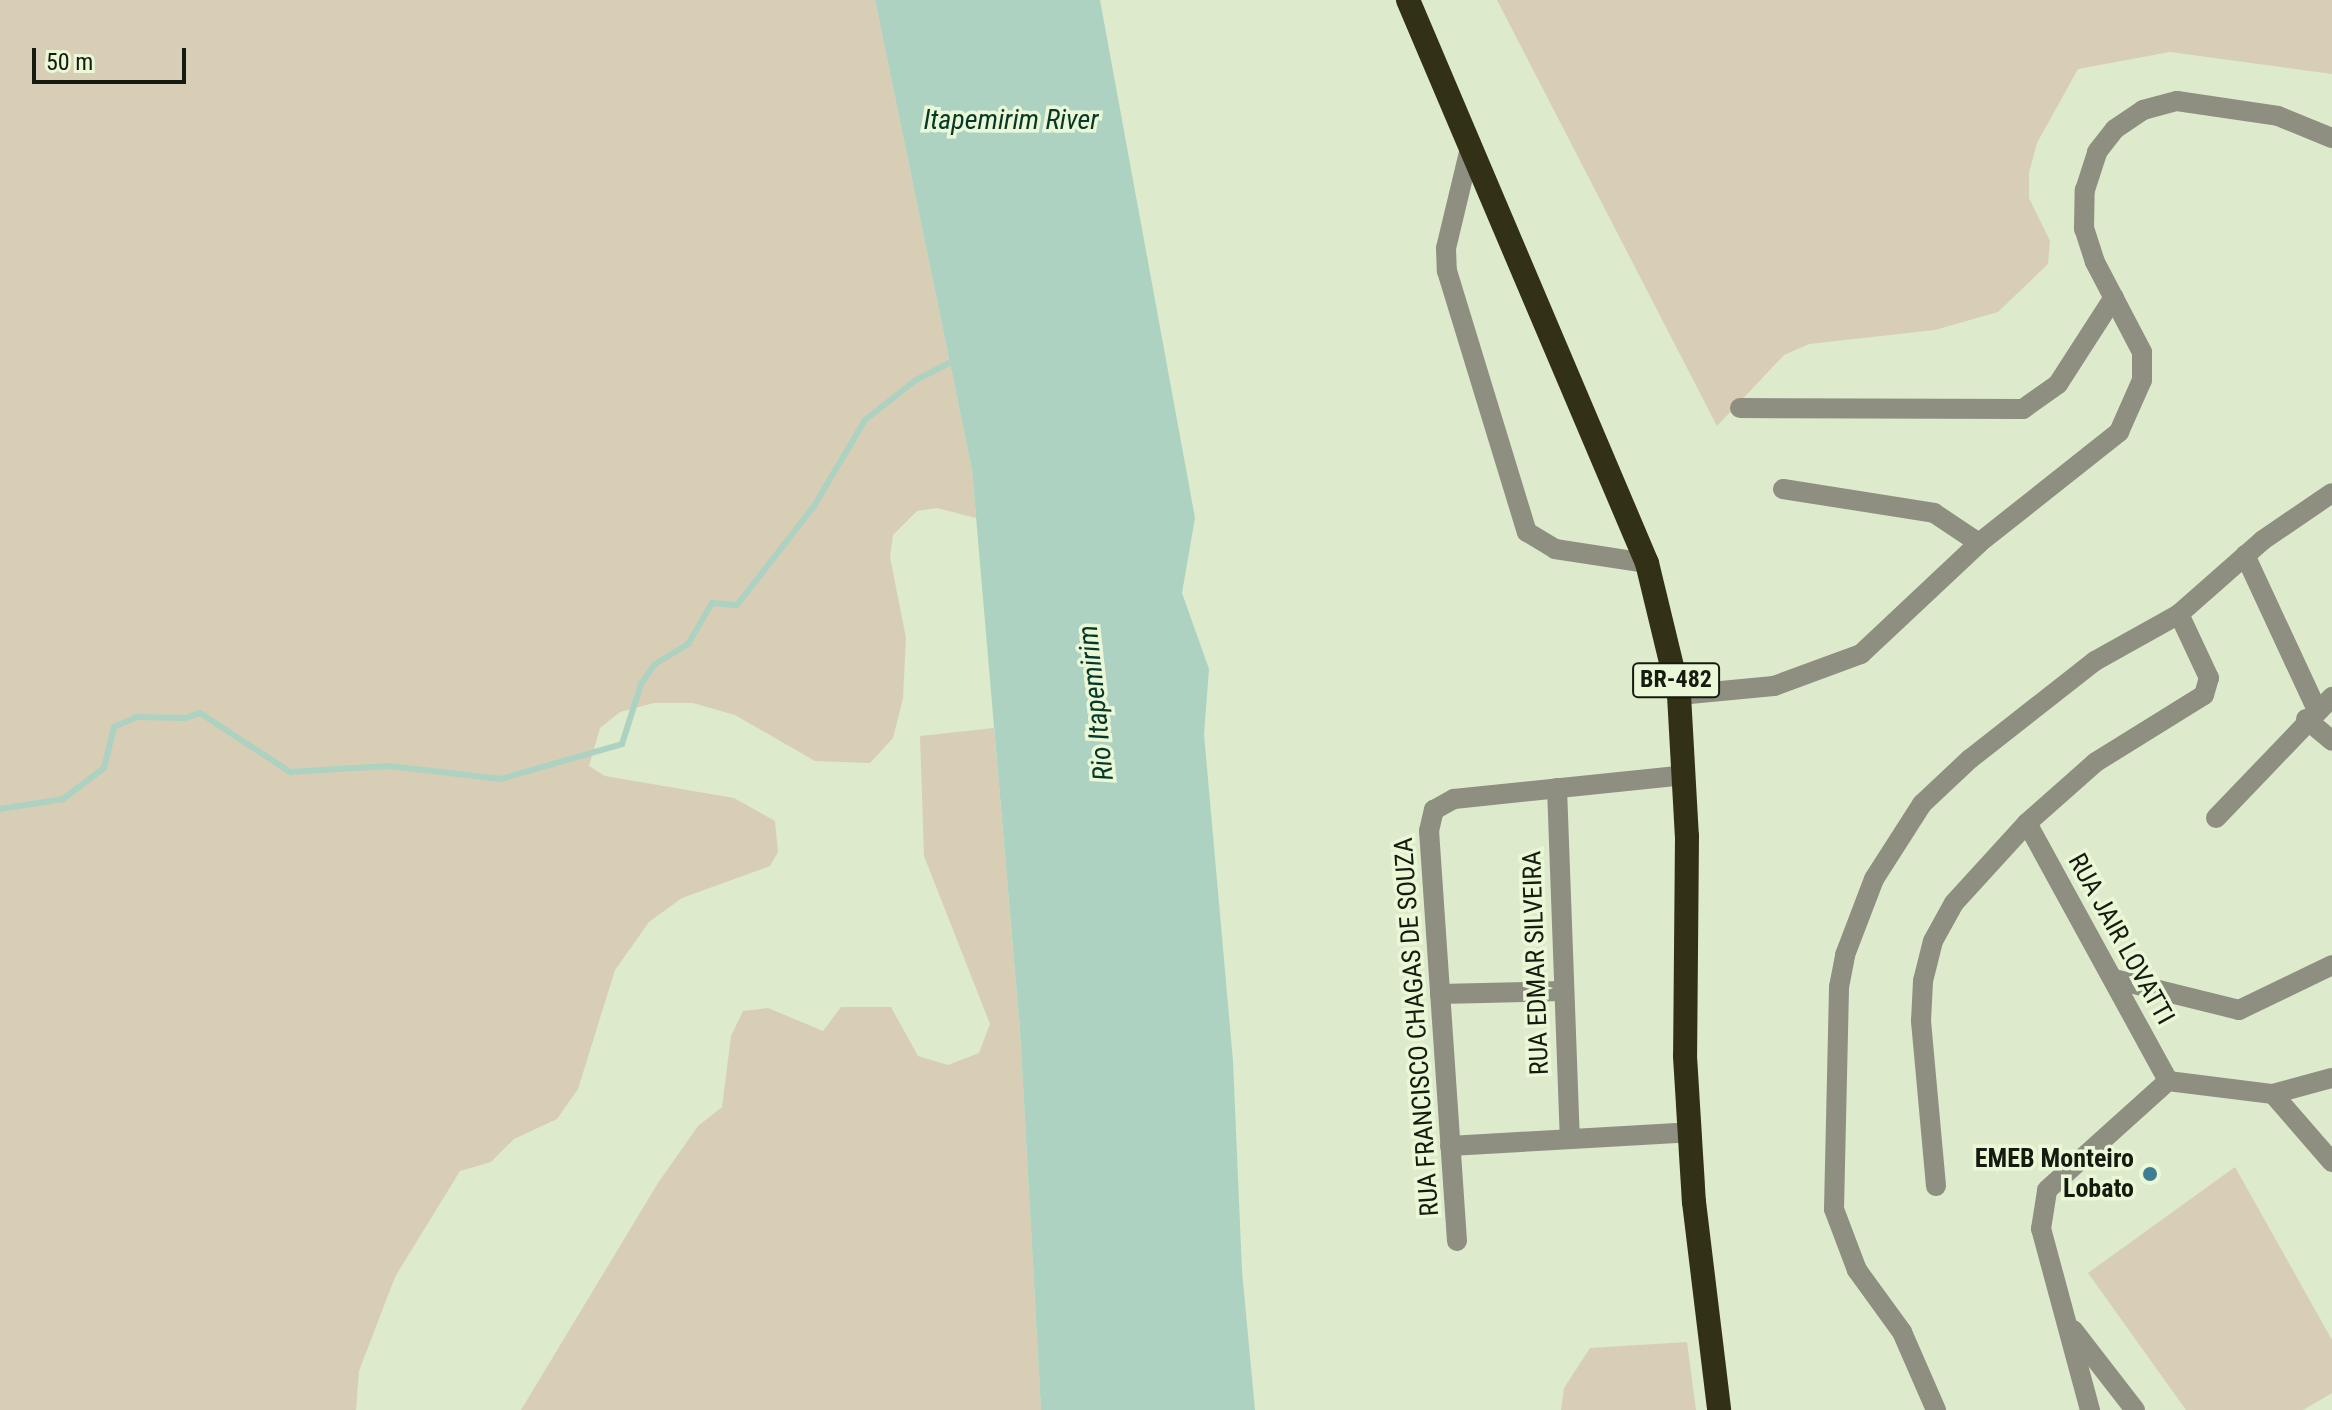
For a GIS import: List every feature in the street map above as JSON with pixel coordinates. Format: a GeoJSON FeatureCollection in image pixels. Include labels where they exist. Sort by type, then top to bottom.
{"type":"FeatureCollection","features":[{"type":"Feature","properties":{"kind":"highway","name":"BR-482"},"geometry":{"type":"LineString","coordinates":[[1408,0],[1647,563],[1679,695],[1685,775],[1684,1041],[1690,1132],[1719,1410]]}},
{"type":"Feature","properties":{"kind":"street"},"geometry":{"type":"LineString","coordinates":[[1679,695],[1774,686],[1861,654],[1979,543],[2119,432],[2134,404],[2142,352],[2084,229],[2085,190],[2097,152],[2115,129],[2143,110],[2177,101],[2278,116],[2332,138]]}},
{"type":"Feature","properties":{"kind":"street"},"geometry":{"type":"LineString","coordinates":[[1471,144],[1448,237],[1447,271],[1527,532],[1555,549],[1647,563]]}},
{"type":"Feature","properties":{"kind":"street"},"geometry":{"type":"LineString","coordinates":[[1740,408],[2023,409],[2058,384],[2114,297]]}},
{"type":"Feature","properties":{"kind":"street"},"geometry":{"type":"LineString","coordinates":[[1783,489],[1934,513],[1979,543]]}},
{"type":"Feature","properties":{"kind":"street"},"geometry":{"type":"LineString","coordinates":[[1936,1410],[1902,1332],[1857,1270],[1834,1209],[1839,987],[1845,955],[1874,879],[1922,804],[1970,759],[2095,661],[2179,614],[2245,555],[2332,493]]}},
{"type":"Feature","properties":{"kind":"street"},"geometry":{"type":"LineString","coordinates":[[2245,555],[2332,741]]}},
{"type":"Feature","properties":{"kind":"street"},"geometry":{"type":"LineString","coordinates":[[1936,1186],[1921,1021],[1923,981],[1933,941],[1954,903],[2027,823],[2096,762],[2204,695],[2209,678],[2179,614]]}},
{"type":"Feature","properties":{"kind":"street"},"geometry":{"type":"LineString","coordinates":[[2216,818],[2318,708]]}},
{"type":"Feature","properties":{"kind":"street"},"geometry":{"type":"LineString","coordinates":[[1557,788],[1685,775]]}},
{"type":"Feature","properties":{"kind":"street","name":"RUA FRANCISCO CHAGAS DE SOUZA"},"geometry":{"type":"LineString","coordinates":[[1457,1241],[1429,831],[1434,810],[1454,799],[1557,788]]}},
{"type":"Feature","properties":{"kind":"street","name":"RUA EDMAR SILVEIRA"},"geometry":{"type":"LineString","coordinates":[[1557,788],[1561,991],[1570,1137]]}},
{"type":"Feature","properties":{"kind":"street","name":"RUA JAIR LOVATTI"},"geometry":{"type":"LineString","coordinates":[[2027,823],[2168,1081]]}},
{"type":"Feature","properties":{"kind":"street"},"geometry":{"type":"LineString","coordinates":[[2114,979],[2239,1010],[2318,976],[2332,965]]}},
{"type":"Feature","properties":{"kind":"street"},"geometry":{"type":"LineString","coordinates":[[1440,994],[1561,991]]}},
{"type":"Feature","properties":{"kind":"street"},"geometry":{"type":"LineString","coordinates":[[2090,1410],[2041,1229],[2041,1202],[2066,1170],[2168,1081],[2273,1094],[2332,1078]]}},
{"type":"Feature","properties":{"kind":"street"},"geometry":{"type":"LineString","coordinates":[[2273,1094],[2332,1162]]}},
{"type":"Feature","properties":{"kind":"street"},"geometry":{"type":"LineString","coordinates":[[1450,1146],[1690,1132]]}},
{"type":"Feature","properties":{"kind":"street"},"geometry":{"type":"LineString","coordinates":[[2070,1327],[2135,1410]]}},
{"type":"Feature","properties":{"kind":"shaded area"},"geometry":{"type":"Polygon","coordinates":[[[0,0],[875,0],[972,470],[976,518],[937,508],[917,511],[893,535],[890,557],[906,638],[903,698],[893,738],[870,763],[815,761],[735,715],[693,703],[654,703],[620,712],[600,728],[589,766],[605,776],[734,798],[775,821],[778,852],[770,866],[682,898],[649,922],[615,970],[578,1089],[557,1119],[514,1139],[491,1162],[460,1171],[395,1277],[359,1371],[356,1410],[0,1410],[0,0]]]}},
{"type":"Feature","properties":{"kind":"shaded area"},"geometry":{"type":"Polygon","coordinates":[[[1497,0],[2332,0],[2332,74],[2170,52],[2078,69],[2037,143],[2029,173],[2029,198],[2050,241],[2048,264],[1998,312],[1935,330],[1809,344],[1784,355],[1717,426],[1497,0]]]}},
{"type":"Feature","properties":{"kind":"shaded area"},"geometry":{"type":"Polygon","coordinates":[[[994,728],[1020,1030],[1041,1410],[521,1410],[658,1183],[698,1126],[722,1107],[731,1036],[743,1011],[768,1008],[823,1031],[841,1007],[891,1007],[918,1056],[948,1065],[979,1053],[990,1024],[924,856],[920,736],[994,728]]]}},
{"type":"Feature","properties":{"kind":"shaded area"},"geometry":{"type":"Polygon","coordinates":[[[2235,1167],[2332,1340],[2332,1393],[2303,1410],[2186,1410],[2088,1273],[2235,1167]]]}},
{"type":"Feature","properties":{"kind":"shaded area"},"geometry":{"type":"Polygon","coordinates":[[[1687,1342],[1696,1410],[1561,1410],[1564,1388],[1590,1348],[1687,1342]]]}},
{"type":"Feature","properties":{"kind":"water","name":"Itapemirim River"},"geometry":{"type":"Polygon","coordinates":[[[875,0],[1100,0],[1195,518],[1182,593],[1209,669],[1204,734],[1233,1061],[1242,1271],[1255,1410],[1041,1410],[1020,1030],[972,470],[875,0]]]}},
{"type":"Feature","properties":{"kind":"waterway"},"geometry":{"type":"LineString","coordinates":[[0,809],[63,799],[104,768],[114,727],[136,717],[185,718],[200,713],[290,772],[389,766],[501,779],[622,744],[641,684],[655,664],[688,644],[712,603],[737,605],[814,506],[865,420],[916,380],[955,360]]}},
{"type":"Feature","properties":{"kind":"place","name":"EMEB Monteiro Lobato"},"geometry":{"type":"Point","coordinates":[2150,1174]}},
{"type":"Feature","properties":{"kind":"water label","name":"Rio Itapemirim"},"geometry":{"type":"Point","coordinates":[1096,703]}}]}
